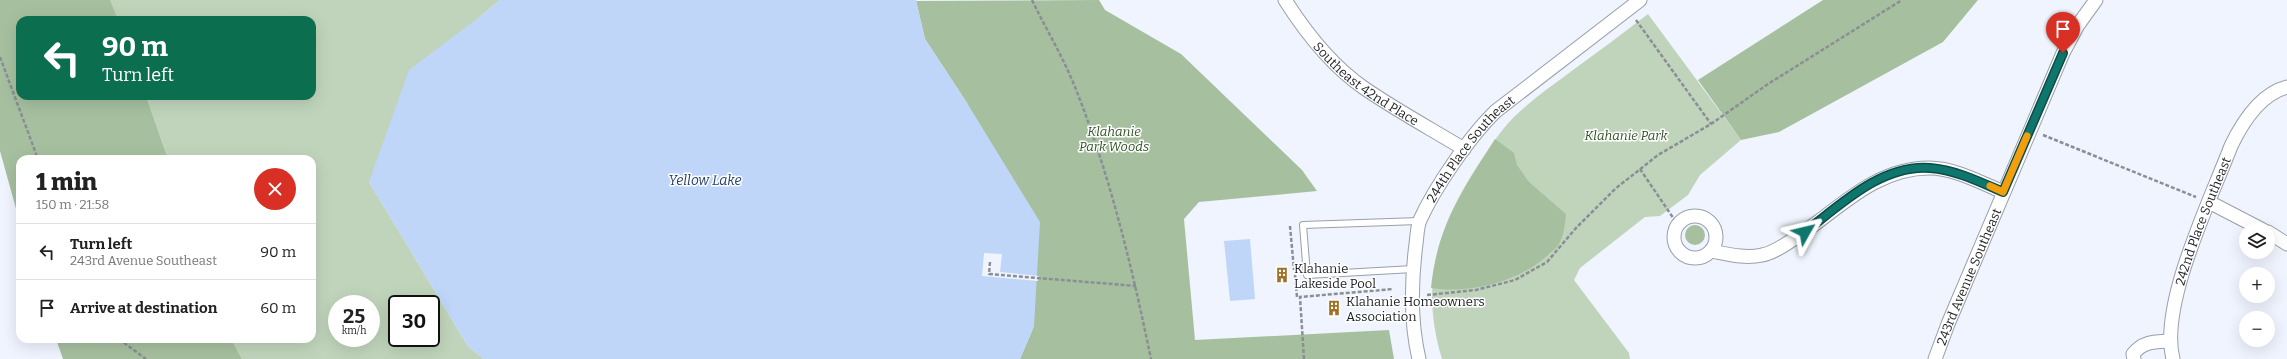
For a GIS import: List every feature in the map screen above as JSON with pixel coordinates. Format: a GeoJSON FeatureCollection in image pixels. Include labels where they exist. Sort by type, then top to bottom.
{"type":"FeatureCollection","features":[{"type":"Feature","properties":{"kind":"street","name":"Southeast 42nd Place"},"geometry":{"type":"LineString","coordinates":[[1285,0],[1302,27],[1330,57],[1364,88],[1464,149]]}},
{"type":"Feature","properties":{"kind":"street","name":"244th Place Southeast"},"geometry":{"type":"LineString","coordinates":[[1419,359],[1415,340],[1412,306],[1413,269],[1419,221],[1464,149],[1481,125],[1496,111],[1640,0]]}},
{"type":"Feature","properties":{"kind":"street","name":"243rd Avenue Southeast"},"geometry":{"type":"LineString","coordinates":[[1935,359],[2030,130],[2078,25],[2096,0]]}},
{"type":"Feature","properties":{"kind":"street","name":"242nd Place Southeast"},"geometry":{"type":"LineString","coordinates":[[2173,359],[2170,341],[2172,320],[2181,276],[2209,202],[2240,128],[2251,113],[2269,96],[2287,87]]}},
{"type":"Feature","properties":{"kind":"street"},"geometry":{"type":"LineString","coordinates":[[1711,251],[1744,256],[1762,255],[1776,250],[1805,232],[1865,187],[1883,178],[1908,170],[1930,168],[1956,173],[2003,192]]}},
{"type":"Feature","properties":{"kind":"street"},"geometry":{"type":"LineString","coordinates":[[2209,202],[2250,223]]}},
{"type":"Feature","properties":{"kind":"street"},"geometry":{"type":"LineString","coordinates":[[1696,216],[1708,221],[1716,232],[1715,245],[1711,251],[1699,258],[1685,256],[1676,245],[1674,238],[1678,225],[1683,220],[1696,216]]}},
{"type":"Feature","properties":{"kind":"street"},"geometry":{"type":"LineString","coordinates":[[2275,236],[2287,244]]}},
{"type":"Feature","properties":{"kind":"street"},"geometry":{"type":"LineString","coordinates":[[2134,359],[2133,354],[2139,346],[2149,343],[2170,341]]}},
{"type":"Feature","properties":{"kind":"lane"},"geometry":{"type":"LineString","coordinates":[[1413,269],[1307,275],[1303,225],[1419,221]]}},
{"type":"Feature","properties":{"kind":"path"},"geometry":{"type":"LineString","coordinates":[[1032,0],[1075,86],[1110,190],[1136,286],[1151,359]]}},
{"type":"Feature","properties":{"kind":"path"},"geometry":{"type":"LineString","coordinates":[[1427,295],[1476,290],[1515,280],[1547,262],[1576,228],[1615,189],[1658,155],[1711,124],[1768,84],[1902,0]]}},
{"type":"Feature","properties":{"kind":"path"},"geometry":{"type":"LineString","coordinates":[[1635,19],[1711,124]]}},
{"type":"Feature","properties":{"kind":"path"},"geometry":{"type":"LineString","coordinates":[[0,57],[16,100]]}},
{"type":"Feature","properties":{"kind":"path"},"geometry":{"type":"LineString","coordinates":[[16,100],[37,155]]}},
{"type":"Feature","properties":{"kind":"path"},"geometry":{"type":"LineString","coordinates":[[2030,130],[2209,202]]}},
{"type":"Feature","properties":{"kind":"path"},"geometry":{"type":"LineString","coordinates":[[1640,169],[1678,225]]}},
{"type":"Feature","properties":{"kind":"path"},"geometry":{"type":"LineString","coordinates":[[1290,226],[1292,262],[1297,297],[1393,289]]}},
{"type":"Feature","properties":{"kind":"path"},"geometry":{"type":"LineString","coordinates":[[990,262],[989,274],[1136,286]]}},
{"type":"Feature","properties":{"kind":"path"},"geometry":{"type":"LineString","coordinates":[[1300,297],[1304,359]]}},
{"type":"Feature","properties":{"kind":"path"},"geometry":{"type":"LineString","coordinates":[[124,343],[146,359]]}},
{"type":"Feature","properties":{"kind":"green space"},"geometry":{"type":"Polygon","coordinates":[[[0,0],[110,0],[116,16],[16,16],[16,100],[147,100],[167,155],[16,155],[16,209],[0,151],[0,0]]]}},
{"type":"Feature","properties":{"kind":"green space"},"geometry":{"type":"Polygon","coordinates":[[[86,0],[500,0],[482,15],[369,182],[437,295],[388,295],[388,347],[440,347],[440,300],[468,346],[484,359],[242,359],[233,343],[316,343],[316,155],[167,155],[147,100],[316,100],[316,16],[101,16],[86,0]]]}},
{"type":"Feature","properties":{"kind":"green space","name":"Klahanie Park Woods"},"geometry":{"type":"Polygon","coordinates":[[[1099,0],[1105,10],[1181,54],[1302,170],[1317,191],[1199,202],[1184,219],[1195,340],[1389,330],[1394,359],[1020,359],[1034,326],[967,103],[925,39],[916,1],[1099,0]]]}},
{"type":"Feature","properties":{"kind":"green space"},"geometry":{"type":"Polygon","coordinates":[[[1823,0],[1978,0],[1943,42],[1779,132],[1741,140],[1698,80],[1823,0]]]}},
{"type":"Feature","properties":{"kind":"green space","name":"Klahanie Park"},"geometry":{"type":"Polygon","coordinates":[[[1648,14],[1741,140],[1700,175],[1688,195],[1660,216],[1645,217],[1580,268],[1574,280],[1629,353],[1630,359],[1442,359],[1432,307],[1433,283],[1436,259],[1442,236],[1462,191],[1494,141],[1521,110],[1648,14]]]}},
{"type":"Feature","properties":{"kind":"green space"},"geometry":{"type":"Polygon","coordinates":[[[1495,139],[1514,153],[1517,165],[1529,182],[1566,214],[1561,241],[1556,248],[1536,264],[1509,279],[1493,284],[1462,289],[1431,288],[1434,266],[1445,227],[1462,192],[1495,139]]]}},
{"type":"Feature","properties":{"kind":"green space"},"geometry":{"type":"Polygon","coordinates":[[[1695,225],[1702,228],[1705,235],[1702,242],[1695,245],[1688,242],[1685,235],[1688,228],[1695,225]]]}},
{"type":"Feature","properties":{"kind":"green space"},"geometry":{"type":"Polygon","coordinates":[[[57,343],[233,343],[242,359],[63,359],[57,343]]]}},
{"type":"Feature","properties":{"kind":"water","name":"Yellow Lake"},"geometry":{"type":"Polygon","coordinates":[[[500,0],[916,0],[925,39],[967,103],[1040,222],[1034,326],[1020,359],[484,359],[468,346],[440,300],[440,295],[437,295],[369,182],[409,70],[500,0]]]}},
{"type":"Feature","properties":{"kind":"water"},"geometry":{"type":"Polygon","coordinates":[[[1250,239],[1255,299],[1230,301],[1224,241],[1250,239]]]}},
{"type":"Feature","properties":{"kind":"pier"},"geometry":{"type":"Polygon","coordinates":[[[984,253],[1002,254],[1000,272],[1039,276],[1038,281],[982,276],[984,253]]]}},
{"type":"Feature","properties":{"kind":"slow traffic"},"geometry":{"type":"LineString","coordinates":[[1990,186],[2003,192],[2027,136]]}},
{"type":"Feature","properties":{"kind":"place","name":"Klahanie Lakeside Pool"},"geometry":{"type":"Point","coordinates":[1282,275]}},
{"type":"Feature","properties":{"kind":"place","name":"Klahanie Homeowners Association"},"geometry":{"type":"Point","coordinates":[1334,308]}},
{"type":"Feature","properties":{"kind":"route"},"geometry":{"type":"LineString","coordinates":[[1805,232],[1865,187],[1883,178],[1908,170],[1930,168],[1956,173],[2003,192],[2063,53]]}}]}
